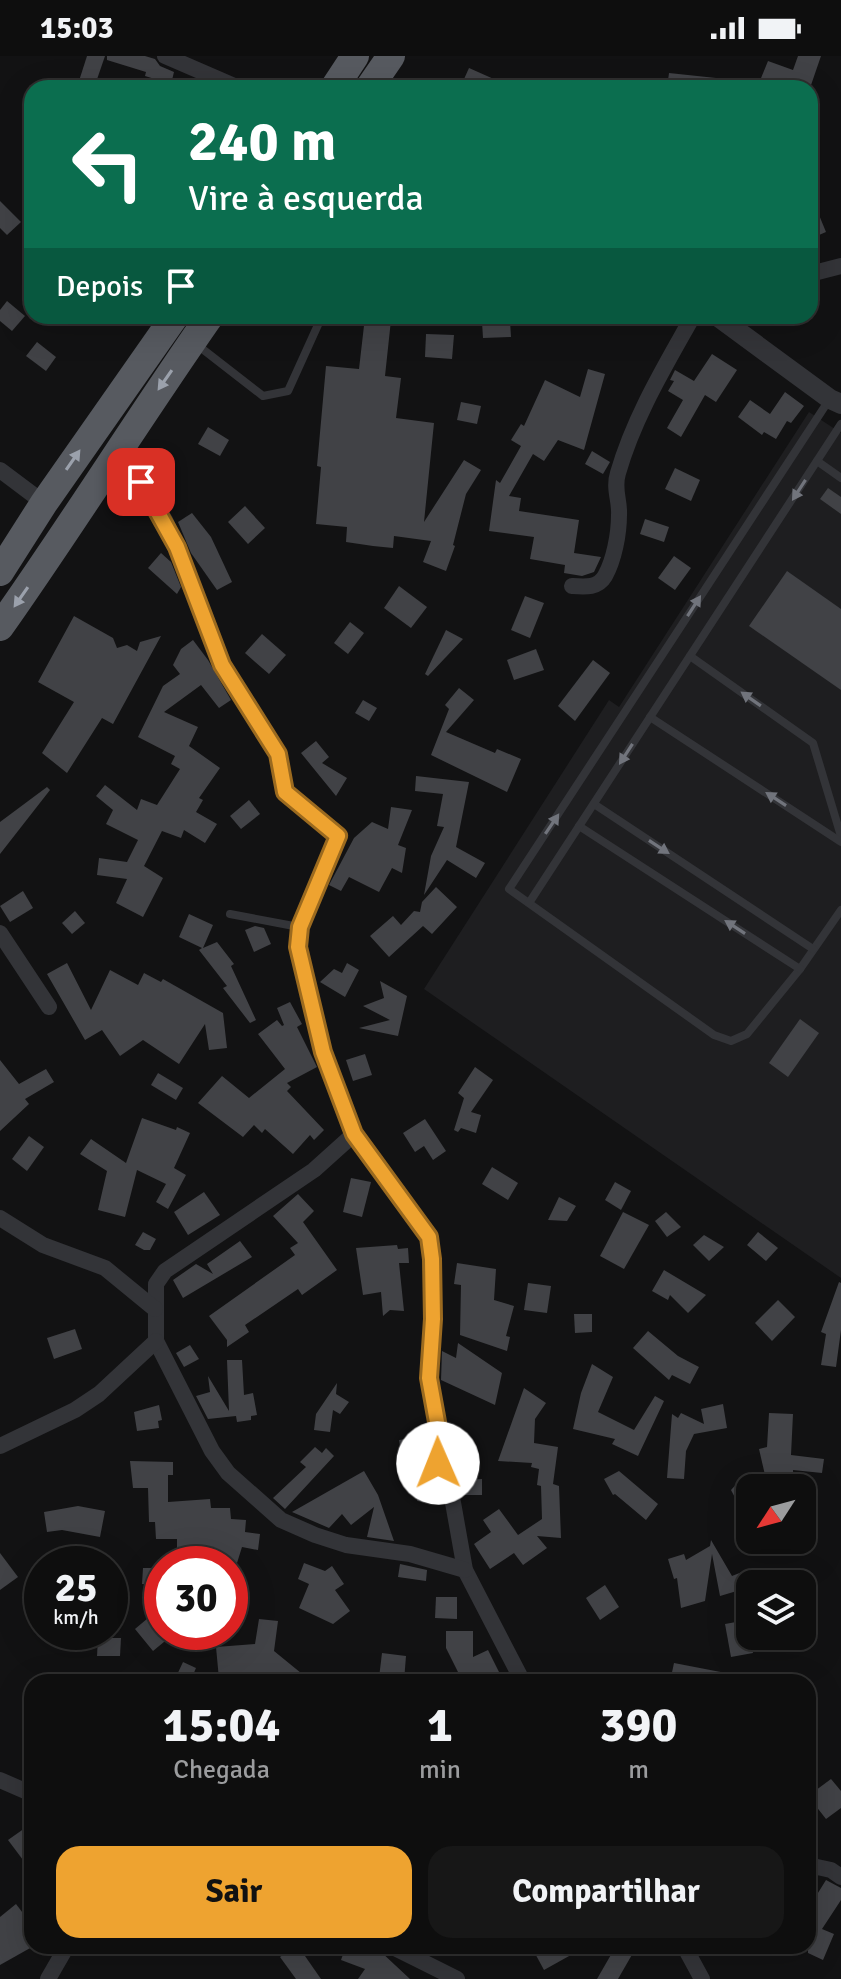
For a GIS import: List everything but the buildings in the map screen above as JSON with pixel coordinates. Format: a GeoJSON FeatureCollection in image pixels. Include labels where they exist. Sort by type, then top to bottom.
{"type":"FeatureCollection","features":[{"type":"Feature","properties":{"kind":"highway"},"geometry":{"type":"LineString","coordinates":[[339,80],[354,58]]}},
{"type":"Feature","properties":{"kind":"highway"},"geometry":{"type":"LineString","coordinates":[[0,572],[44,503],[169,324]]}},
{"type":"Feature","properties":{"kind":"highway"},"geometry":{"type":"LineString","coordinates":[[0,627],[76,519],[120,445],[204,324]]}},
{"type":"Feature","properties":{"kind":"street"},"geometry":{"type":"LineString","coordinates":[[165,56],[220,80]]}},
{"type":"Feature","properties":{"kind":"street"},"geometry":{"type":"LineString","coordinates":[[354,58],[382,77]]}},
{"type":"Feature","properties":{"kind":"street"},"geometry":{"type":"LineString","coordinates":[[818,272],[841,266]]}},
{"type":"Feature","properties":{"kind":"street"},"geometry":{"type":"LineString","coordinates":[[572,586],[593,587],[603,579],[612,560],[620,515],[614,489],[618,471],[634,429],[689,324]]}},
{"type":"Feature","properties":{"kind":"street"},"geometry":{"type":"LineString","coordinates":[[728,324],[835,402]]}},
{"type":"Feature","properties":{"kind":"street"},"geometry":{"type":"LineString","coordinates":[[120,445],[165,520],[222,665],[278,754],[285,792],[338,836],[300,927],[298,947],[323,1052],[354,1134],[429,1237],[433,1319],[429,1378],[437,1422],[438,1463],[452,1497],[465,1570],[519,1674]]}},
{"type":"Feature","properties":{"kind":"street"},"geometry":{"type":"LineString","coordinates":[[0,470],[44,503]]}},
{"type":"Feature","properties":{"kind":"street"},"geometry":{"type":"LineString","coordinates":[[0,933],[49,1007]]}},
{"type":"Feature","properties":{"kind":"street"},"geometry":{"type":"LineString","coordinates":[[354,1134],[314,1170],[165,1271],[156,1284],[156,1341],[212,1451],[228,1473],[281,1520],[346,1545],[410,1554],[465,1570]]}},
{"type":"Feature","properties":{"kind":"street"},"geometry":{"type":"LineString","coordinates":[[0,1218],[43,1245],[105,1268],[155,1309]]}},
{"type":"Feature","properties":{"kind":"street"},"geometry":{"type":"LineString","coordinates":[[0,1446],[75,1410],[99,1394],[156,1341]]}},
{"type":"Feature","properties":{"kind":"street"},"geometry":{"type":"LineString","coordinates":[[0,1780],[24,1790]]}},
{"type":"Feature","properties":{"kind":"street"},"geometry":{"type":"LineString","coordinates":[[816,1867],[831,1870],[841,1877]]}},
{"type":"Feature","properties":{"kind":"street"},"geometry":{"type":"LineString","coordinates":[[48,1979],[62,1954]]}},
{"type":"Feature","properties":{"kind":"street"},"geometry":{"type":"LineString","coordinates":[[407,1954],[457,1979]]}},
{"type":"Feature","properties":{"kind":"street"},"geometry":{"type":"LineString","coordinates":[[688,1954],[702,1979]]}},
{"type":"Feature","properties":{"kind":"lane"},"geometry":{"type":"LineString","coordinates":[[192,341],[263,396],[288,391],[318,324]]}},
{"type":"Feature","properties":{"kind":"lane"},"geometry":{"type":"LineString","coordinates":[[835,402],[509,889],[714,1035],[731,1041],[747,1034],[800,969],[841,910]]}},
{"type":"Feature","properties":{"kind":"lane"},"geometry":{"type":"LineString","coordinates":[[529,903],[841,424]]}},
{"type":"Feature","properties":{"kind":"lane"},"geometry":{"type":"LineString","coordinates":[[817,461],[841,478]]}},
{"type":"Feature","properties":{"kind":"lane"},"geometry":{"type":"LineString","coordinates":[[690,656],[813,743],[841,839]]}},
{"type":"Feature","properties":{"kind":"lane"},"geometry":{"type":"LineString","coordinates":[[650,717],[841,839]]}},
{"type":"Feature","properties":{"kind":"lane"},"geometry":{"type":"LineString","coordinates":[[594,804],[813,949]]}},
{"type":"Feature","properties":{"kind":"lane"},"geometry":{"type":"LineString","coordinates":[[579,826],[800,969]]}},
{"type":"Feature","properties":{"kind":"lane"},"geometry":{"type":"LineString","coordinates":[[230,914],[300,927]]}},
{"type":"Feature","properties":{"kind":"shaded area"},"geometry":{"type":"Polygon","coordinates":[[[809,412],[841,433],[841,1278],[424,989],[609,700],[619,707],[809,412]]]}},
{"type":"Feature","properties":{"kind":"route"},"geometry":{"type":"LineString","coordinates":[[141,482],[165,520],[177,547],[222,665],[278,754],[285,792],[338,836],[300,927],[298,947],[323,1052],[354,1134],[385,1179],[419,1219],[429,1237],[433,1319],[429,1378],[437,1422],[438,1463]]}}]}
